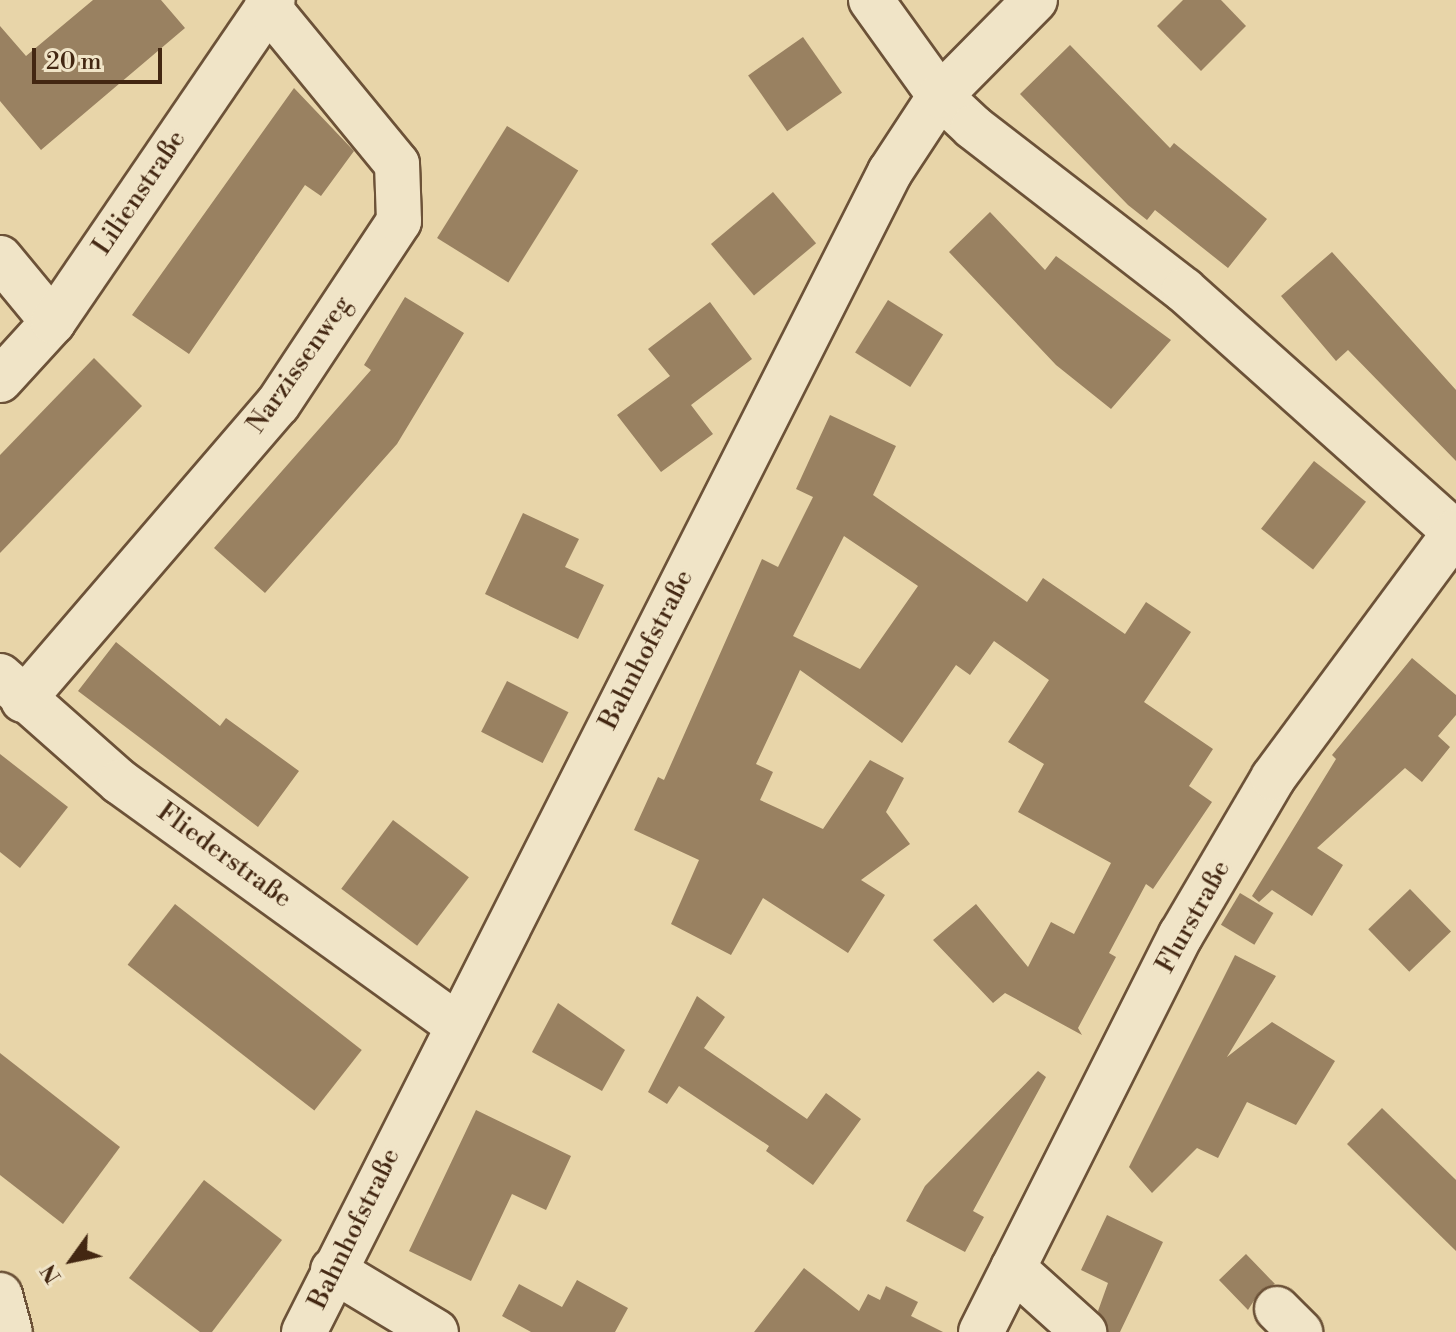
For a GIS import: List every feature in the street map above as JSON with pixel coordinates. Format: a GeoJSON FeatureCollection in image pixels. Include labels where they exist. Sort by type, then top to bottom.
{"type":"FeatureCollection","features":[{"type":"Feature","properties":{"kind":"street"},"geometry":{"type":"LineString","coordinates":[[871,0],[940,96],[1184,290],[1456,532]]}},
{"type":"Feature","properties":{"kind":"street","name":"Bahnhofstraße"},"geometry":{"type":"LineString","coordinates":[[304,1332],[890,172],[940,96],[1035,0]]}},
{"type":"Feature","properties":{"kind":"street","name":"Lilienstraße"},"geometry":{"type":"LineString","coordinates":[[0,380],[53,322],[270,3]]}},
{"type":"Feature","properties":{"kind":"street","name":"Narzissenweg"},"geometry":{"type":"LineString","coordinates":[[12,688],[278,404],[399,221],[397,164],[270,3]]}},
{"type":"Feature","properties":{"kind":"street"},"geometry":{"type":"LineString","coordinates":[[0,258],[53,322]]}},
{"type":"Feature","properties":{"kind":"street","name":"Flurstraße"},"geometry":{"type":"LineString","coordinates":[[981,1332],[1181,935],[1273,778],[1456,532]]}},
{"type":"Feature","properties":{"kind":"street","name":"Fliederstraße"},"geometry":{"type":"LineString","coordinates":[[12,688],[120,782],[457,1025]]}},
{"type":"Feature","properties":{"kind":"street"},"geometry":{"type":"LineString","coordinates":[[1013,1268],[1084,1332]]}},
{"type":"Feature","properties":{"kind":"street"},"geometry":{"type":"LineString","coordinates":[[333,1270],[436,1332]]}},
{"type":"Feature","properties":{"kind":"street"},"geometry":{"type":"LineString","coordinates":[[0,1295],[10,1332]]}},
{"type":"Feature","properties":{"kind":"building"},"geometry":{"type":"Polygon","coordinates":[[[93,0],[161,0],[185,28],[41,150],[0,101],[0,26],[26,56],[93,0]]]}},
{"type":"Feature","properties":{"kind":"building"},"geometry":{"type":"Polygon","coordinates":[[[1183,0],[1221,0],[1246,26],[1201,71],[1157,26],[1183,0]]]}},
{"type":"Feature","properties":{"kind":"building"},"geometry":{"type":"Polygon","coordinates":[[[803,37],[842,93],[787,131],[748,75],[803,37]]]}},
{"type":"Feature","properties":{"kind":"building"},"geometry":{"type":"Polygon","coordinates":[[[1070,45],[1170,148],[1174,143],[1267,219],[1228,268],[1155,210],[1147,220],[1128,205],[1020,94],[1070,45]]]}},
{"type":"Feature","properties":{"kind":"building"},"geometry":{"type":"Polygon","coordinates":[[[294,88],[354,151],[321,196],[305,185],[189,354],[132,315],[294,88]]]}},
{"type":"Feature","properties":{"kind":"building"},"geometry":{"type":"Polygon","coordinates":[[[507,126],[578,171],[508,282],[437,238],[507,126]]]}},
{"type":"Feature","properties":{"kind":"building"},"geometry":{"type":"Polygon","coordinates":[[[773,192],[816,243],[754,295],[711,244],[773,192]]]}},
{"type":"Feature","properties":{"kind":"building"},"geometry":{"type":"Polygon","coordinates":[[[990,212],[1045,270],[1056,256],[1171,340],[1111,409],[1056,365],[949,252],[990,212]]]}},
{"type":"Feature","properties":{"kind":"building"},"geometry":{"type":"Polygon","coordinates":[[[1332,252],[1456,390],[1456,461],[1348,350],[1336,361],[1281,296],[1332,252]]]}},
{"type":"Feature","properties":{"kind":"building"},"geometry":{"type":"Polygon","coordinates":[[[405,297],[464,333],[397,444],[265,593],[214,548],[371,370],[364,365],[405,297]]]}},
{"type":"Feature","properties":{"kind":"building"},"geometry":{"type":"Polygon","coordinates":[[[888,300],[943,334],[910,387],[855,353],[888,300]]]}},
{"type":"Feature","properties":{"kind":"building"},"geometry":{"type":"Polygon","coordinates":[[[710,302],[752,359],[691,405],[713,434],[661,472],[617,415],[670,376],[648,349],[710,302]]]}},
{"type":"Feature","properties":{"kind":"building"},"geometry":{"type":"Polygon","coordinates":[[[94,358],[142,406],[0,553],[0,455],[94,358]]]}},
{"type":"Feature","properties":{"kind":"building"},"geometry":{"type":"Polygon","coordinates":[[[830,415],[896,446],[873,495],[1027,602],[1043,578],[1125,634],[1146,602],[1191,632],[1144,702],[1213,749],[1189,786],[1212,802],[1153,889],[1146,884],[1109,953],[1116,957],[1078,1028],[1082,1035],[1005,993],[993,1003],[933,940],[976,904],[1028,967],[1051,922],[1074,934],[1111,863],[1018,812],[1044,764],[1008,742],[1049,680],[994,641],[970,675],[956,665],[902,743],[800,670],[756,764],[773,772],[760,800],[823,829],[870,760],[904,778],[886,812],[910,844],[861,880],[885,895],[848,953],[763,898],[731,955],[671,924],[699,860],[634,830],[658,777],[664,780],[762,559],[778,567],[813,497],[796,489],[830,415]],[[844,536],[793,636],[860,669],[918,586],[844,536]]]}},
{"type":"Feature","properties":{"kind":"building"},"geometry":{"type":"Polygon","coordinates":[[[1314,461],[1366,502],[1313,569],[1261,529],[1314,461]]]}},
{"type":"Feature","properties":{"kind":"building"},"geometry":{"type":"Polygon","coordinates":[[[523,513],[579,539],[565,567],[604,585],[578,639],[485,594],[523,513]]]}},
{"type":"Feature","properties":{"kind":"building"},"geometry":{"type":"Polygon","coordinates":[[[116,642],[220,726],[226,718],[299,771],[258,827],[78,691],[116,642]]]}},
{"type":"Feature","properties":{"kind":"building"},"geometry":{"type":"Polygon","coordinates":[[[1412,658],[1456,695],[1456,715],[1438,736],[1450,747],[1422,782],[1405,768],[1317,848],[1343,865],[1312,916],[1272,890],[1259,902],[1252,896],[1336,759],[1332,755],[1412,658]]]}},
{"type":"Feature","properties":{"kind":"building"},"geometry":{"type":"Polygon","coordinates":[[[507,681],[568,712],[543,763],[481,732],[507,681]]]}},
{"type":"Feature","properties":{"kind":"building"},"geometry":{"type":"Polygon","coordinates":[[[0,754],[68,807],[20,868],[0,852],[0,754]]]}},
{"type":"Feature","properties":{"kind":"building"},"geometry":{"type":"Polygon","coordinates":[[[393,820],[469,877],[417,946],[341,889],[393,820]]]}},
{"type":"Feature","properties":{"kind":"building"},"geometry":{"type":"Polygon","coordinates":[[[1410,889],[1451,931],[1409,972],[1368,929],[1410,889]]]}},
{"type":"Feature","properties":{"kind":"building"},"geometry":{"type":"Polygon","coordinates":[[[1240,893],[1273,913],[1254,945],[1221,925],[1240,893]]]}},
{"type":"Feature","properties":{"kind":"building"},"geometry":{"type":"Polygon","coordinates":[[[175,904],[362,1050],[314,1111],[128,965],[175,904]]]}},
{"type":"Feature","properties":{"kind":"building"},"geometry":{"type":"Polygon","coordinates":[[[1235,955],[1276,976],[1227,1057],[1272,1022],[1335,1061],[1296,1125],[1247,1102],[1218,1158],[1197,1148],[1152,1193],[1129,1167],[1235,955]]]}},
{"type":"Feature","properties":{"kind":"building"},"geometry":{"type":"Polygon","coordinates":[[[697,996],[725,1017],[704,1048],[807,1119],[826,1093],[861,1119],[813,1185],[766,1151],[769,1146],[679,1086],[667,1104],[648,1092],[697,996]]]}},
{"type":"Feature","properties":{"kind":"building"},"geometry":{"type":"Polygon","coordinates":[[[558,1003],[625,1050],[602,1091],[532,1052],[558,1003]]]}},
{"type":"Feature","properties":{"kind":"building"},"geometry":{"type":"Polygon","coordinates":[[[0,1053],[120,1147],[63,1224],[0,1175],[0,1053]]]}},
{"type":"Feature","properties":{"kind":"building"},"geometry":{"type":"Polygon","coordinates":[[[1038,1071],[1046,1077],[973,1211],[984,1217],[965,1252],[906,1221],[925,1186],[1038,1071]]]}},
{"type":"Feature","properties":{"kind":"building"},"geometry":{"type":"Polygon","coordinates":[[[1382,1108],[1456,1180],[1456,1251],[1347,1144],[1382,1108]]]}},
{"type":"Feature","properties":{"kind":"building"},"geometry":{"type":"Polygon","coordinates":[[[476,1110],[571,1156],[546,1210],[512,1194],[471,1281],[409,1251],[476,1110]]]}},
{"type":"Feature","properties":{"kind":"building"},"geometry":{"type":"Polygon","coordinates":[[[204,1180],[282,1240],[212,1332],[200,1332],[129,1278],[204,1180]]]}},
{"type":"Feature","properties":{"kind":"building"},"geometry":{"type":"Polygon","coordinates":[[[1107,1215],[1163,1242],[1120,1332],[1108,1332],[1098,1311],[1108,1283],[1081,1270],[1107,1215]]]}},
{"type":"Feature","properties":{"kind":"building"},"geometry":{"type":"Polygon","coordinates":[[[1246,1254],[1275,1284],[1260,1291],[1248,1310],[1219,1280],[1246,1254]]]}},
{"type":"Feature","properties":{"kind":"building"},"geometry":{"type":"Polygon","coordinates":[[[804,1268],[859,1311],[868,1294],[880,1300],[886,1286],[918,1302],[911,1316],[943,1332],[754,1332],[804,1268]]]}},
{"type":"Feature","properties":{"kind":"building"},"geometry":{"type":"Polygon","coordinates":[[[577,1280],[628,1308],[615,1332],[531,1332],[502,1316],[519,1284],[562,1307],[577,1280]]]}}]}
